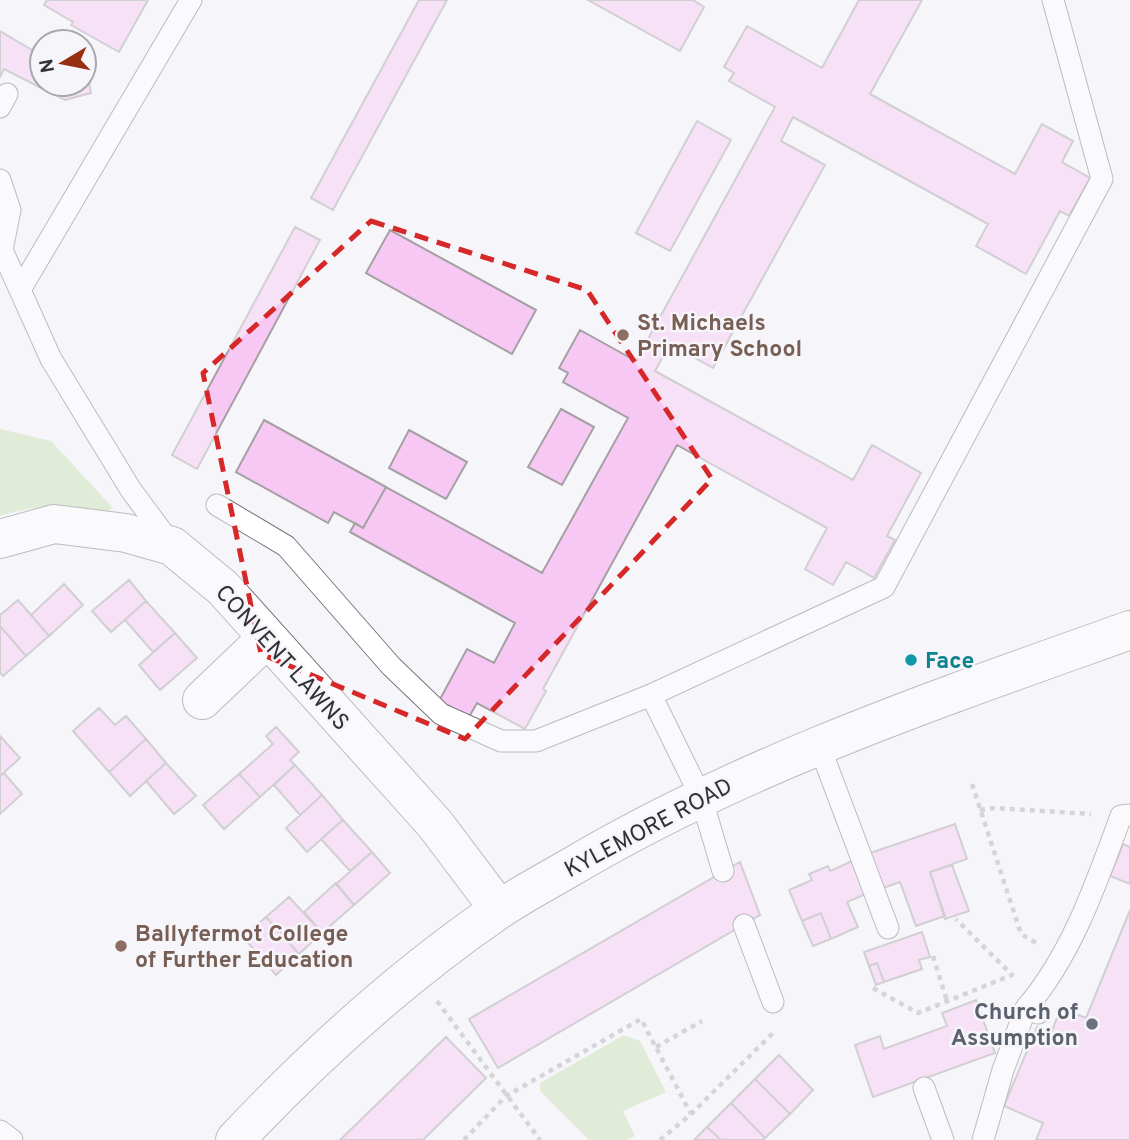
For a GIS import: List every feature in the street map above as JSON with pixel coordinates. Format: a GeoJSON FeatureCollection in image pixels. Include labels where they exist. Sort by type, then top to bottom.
{"type":"FeatureCollection","features":[{"type":"Feature","properties":{"kind":"main road","name":"CONVENT LAWNS"},"geometry":{"type":"LineString","coordinates":[[0,539],[54,524],[127,533],[172,546],[223,588],[435,824],[499,909]]}},
{"type":"Feature","properties":{"kind":"main road","name":"KYLEMORE ROAD"},"geometry":{"type":"LineString","coordinates":[[234,1140],[343,1032],[438,954],[499,909],[612,842],[701,797],[895,713],[1130,630]]}},
{"type":"Feature","properties":{"kind":"main road"},"geometry":{"type":"LineString","coordinates":[[202,700],[266,639]]}},
{"type":"Feature","properties":{"kind":"lane"},"geometry":{"type":"LineString","coordinates":[[20,290],[191,0]]}},
{"type":"Feature","properties":{"kind":"lane"},"geometry":{"type":"LineString","coordinates":[[217,505],[286,546],[391,666],[442,714],[501,741],[536,741],[651,695],[884,587],[1102,179],[1053,0]]}},
{"type":"Feature","properties":{"kind":"lane"},"geometry":{"type":"LineString","coordinates":[[0,180],[10,210],[2,250],[51,359],[131,490],[172,546]]}},
{"type":"Feature","properties":{"kind":"lane"},"geometry":{"type":"LineString","coordinates":[[651,695],[701,797],[723,871]]}},
{"type":"Feature","properties":{"kind":"lane"},"geometry":{"type":"LineString","coordinates":[[819,745],[888,928]]}},
{"type":"Feature","properties":{"kind":"lane"},"geometry":{"type":"LineString","coordinates":[[983,1140],[1003,1070],[1096,884],[1126,815]]}},
{"type":"Feature","properties":{"kind":"lane"},"geometry":{"type":"LineString","coordinates":[[744,925],[773,1002]]}},
{"type":"Feature","properties":{"kind":"lane"},"geometry":{"type":"LineString","coordinates":[[924,1088],[943,1140]]}},
{"type":"Feature","properties":{"kind":"lane"},"geometry":{"type":"LineString","coordinates":[[0,1132],[12,1140]]}},
{"type":"Feature","properties":{"kind":"path"},"geometry":{"type":"LineString","coordinates":[[972,784],[1021,934],[1060,955]]}},
{"type":"Feature","properties":{"kind":"path"},"geometry":{"type":"LineString","coordinates":[[980,810],[994,808],[1126,815]]}},
{"type":"Feature","properties":{"kind":"path"},"geometry":{"type":"LineString","coordinates":[[873,988],[918,1013],[1012,975],[956,919]]}},
{"type":"Feature","properties":{"kind":"path"},"geometry":{"type":"LineString","coordinates":[[933,956],[947,1001]]}},
{"type":"Feature","properties":{"kind":"path"},"geometry":{"type":"LineString","coordinates":[[464,1140],[506,1096],[641,1019],[691,1114]]}},
{"type":"Feature","properties":{"kind":"path"},"geometry":{"type":"LineString","coordinates":[[656,1047],[702,1021]]}},
{"type":"Feature","properties":{"kind":"path"},"geometry":{"type":"LineString","coordinates":[[455,1027],[540,1140]]}},
{"type":"Feature","properties":{"kind":"path"},"geometry":{"type":"LineString","coordinates":[[660,1140],[691,1114],[777,1030]]}},
{"type":"Feature","properties":{"kind":"highlighted area"},"geometry":{"type":"Polygon","coordinates":[[[371,221],[587,290],[712,479],[465,739],[261,654],[203,373],[371,221]]]}},
{"type":"Feature","properties":{"kind":"green space"},"geometry":{"type":"Polygon","coordinates":[[[0,429],[51,441],[113,508],[99,515],[73,508],[50,506],[0,516],[0,429]]]}},
{"type":"Feature","properties":{"kind":"green space"},"geometry":{"type":"Polygon","coordinates":[[[624,1035],[640,1041],[666,1092],[623,1111],[635,1136],[626,1140],[589,1140],[540,1091],[540,1083],[624,1035]]]}},
{"type":"Feature","properties":{"kind":"building"},"geometry":{"type":"Polygon","coordinates":[[[47,0],[148,0],[119,52],[98,40],[98,28],[76,28],[71,25],[73,22],[44,5],[47,0]]]}},
{"type":"Feature","properties":{"kind":"building"},"geometry":{"type":"Polygon","coordinates":[[[419,0],[447,0],[333,210],[311,198],[419,0]]]}},
{"type":"Feature","properties":{"kind":"building"},"geometry":{"type":"Polygon","coordinates":[[[588,0],[693,0],[704,7],[680,51],[588,0]]]}},
{"type":"Feature","properties":{"kind":"building"},"geometry":{"type":"Polygon","coordinates":[[[859,0],[922,0],[870,94],[1015,174],[1042,124],[1073,141],[1062,162],[1090,178],[1069,216],[1060,211],[1026,274],[976,246],[988,224],[793,117],[781,141],[825,165],[713,368],[670,344],[655,371],[853,480],[872,445],[921,473],[887,536],[895,540],[874,578],[846,562],[833,585],[805,569],[827,528],[677,445],[543,689],[546,691],[525,729],[477,703],[469,717],[439,701],[467,649],[494,663],[515,623],[350,532],[355,523],[363,528],[386,487],[542,573],[628,418],[563,382],[568,373],[559,368],[580,330],[636,361],[775,107],[729,81],[734,73],[724,67],[747,26],[822,68],[859,0]]]}},
{"type":"Feature","properties":{"kind":"building"},"geometry":{"type":"Polygon","coordinates":[[[0,31],[28,48],[28,81],[4,69],[0,77],[0,31]]]}},
{"type":"Feature","properties":{"kind":"building"},"geometry":{"type":"Polygon","coordinates":[[[697,121],[731,140],[670,251],[636,233],[697,121]]]}},
{"type":"Feature","properties":{"kind":"building"},"geometry":{"type":"Polygon","coordinates":[[[295,227],[320,240],[197,469],[172,455],[295,227]]]}},
{"type":"Feature","properties":{"kind":"building"},"geometry":{"type":"Polygon","coordinates":[[[390,230],[536,310],[512,354],[366,273],[390,230]]]}},
{"type":"Feature","properties":{"kind":"building"},"geometry":{"type":"Polygon","coordinates":[[[561,409],[594,427],[562,485],[528,467],[561,409]]]}},
{"type":"Feature","properties":{"kind":"building"},"geometry":{"type":"Polygon","coordinates":[[[264,420],[386,487],[363,528],[334,512],[328,523],[236,472],[264,420]]]}},
{"type":"Feature","properties":{"kind":"building"},"geometry":{"type":"Polygon","coordinates":[[[409,430],[467,462],[446,499],[389,468],[409,430]]]}},
{"type":"Feature","properties":{"kind":"building"},"geometry":{"type":"Polygon","coordinates":[[[129,580],[146,601],[111,632],[92,611],[129,580]]]}},
{"type":"Feature","properties":{"kind":"building"},"geometry":{"type":"Polygon","coordinates":[[[64,584],[83,605],[49,636],[31,615],[64,584]]]}},
{"type":"Feature","properties":{"kind":"building"},"geometry":{"type":"Polygon","coordinates":[[[18,600],[49,636],[26,656],[0,626],[0,615],[18,600]]]}},
{"type":"Feature","properties":{"kind":"building"},"geometry":{"type":"Polygon","coordinates":[[[146,601],[175,633],[153,652],[125,620],[146,601]]]}},
{"type":"Feature","properties":{"kind":"building"},"geometry":{"type":"Polygon","coordinates":[[[0,626],[26,656],[3,676],[0,672],[0,626]]]}},
{"type":"Feature","properties":{"kind":"building"},"geometry":{"type":"Polygon","coordinates":[[[175,633],[197,658],[160,690],[139,665],[175,633]]]}},
{"type":"Feature","properties":{"kind":"building"},"geometry":{"type":"Polygon","coordinates":[[[99,708],[115,725],[126,716],[146,739],[109,772],[73,731],[99,708]]]}},
{"type":"Feature","properties":{"kind":"building"},"geometry":{"type":"Polygon","coordinates":[[[276,727],[299,752],[290,760],[295,765],[260,797],[239,774],[273,744],[266,736],[276,727]]]}},
{"type":"Feature","properties":{"kind":"building"},"geometry":{"type":"Polygon","coordinates":[[[0,736],[20,758],[0,776],[0,736]]]}},
{"type":"Feature","properties":{"kind":"building"},"geometry":{"type":"Polygon","coordinates":[[[146,739],[166,763],[130,796],[109,772],[146,739]]]}},
{"type":"Feature","properties":{"kind":"building"},"geometry":{"type":"Polygon","coordinates":[[[166,763],[196,796],[174,814],[146,781],[166,763]]]}},
{"type":"Feature","properties":{"kind":"building"},"geometry":{"type":"Polygon","coordinates":[[[295,765],[322,795],[300,815],[274,785],[295,765]]]}},
{"type":"Feature","properties":{"kind":"building"},"geometry":{"type":"Polygon","coordinates":[[[4,773],[22,794],[0,814],[0,776],[4,773]]]}},
{"type":"Feature","properties":{"kind":"building"},"geometry":{"type":"Polygon","coordinates":[[[239,774],[260,797],[224,829],[203,805],[239,774]]]}},
{"type":"Feature","properties":{"kind":"building"},"geometry":{"type":"Polygon","coordinates":[[[322,795],[343,820],[307,852],[286,828],[322,795]]]}},
{"type":"Feature","properties":{"kind":"building"},"geometry":{"type":"Polygon","coordinates":[[[343,820],[372,852],[350,871],[321,839],[343,820]]]}},
{"type":"Feature","properties":{"kind":"building"},"geometry":{"type":"Polygon","coordinates":[[[955,824],[967,859],[930,872],[945,916],[916,926],[900,882],[883,888],[870,853],[955,824]]]}},
{"type":"Feature","properties":{"kind":"building"},"geometry":{"type":"Polygon","coordinates":[[[1123,844],[1130,847],[1130,884],[1110,876],[1123,844]]]}},
{"type":"Feature","properties":{"kind":"building"},"geometry":{"type":"Polygon","coordinates":[[[372,852],[390,873],[354,905],[336,884],[372,852]]]}},
{"type":"Feature","properties":{"kind":"building"},"geometry":{"type":"Polygon","coordinates":[[[852,861],[866,894],[847,902],[858,927],[831,939],[821,913],[802,921],[789,890],[812,880],[809,874],[828,866],[830,871],[852,861]]]}},
{"type":"Feature","properties":{"kind":"building"},"geometry":{"type":"Polygon","coordinates":[[[740,862],[760,915],[498,1068],[469,1019],[740,862]]]}},
{"type":"Feature","properties":{"kind":"building"},"geometry":{"type":"Polygon","coordinates":[[[952,865],[969,911],[945,919],[930,872],[952,865]]]}},
{"type":"Feature","properties":{"kind":"building"},"geometry":{"type":"Polygon","coordinates":[[[336,883],[354,905],[322,933],[304,912],[336,883]]]}},
{"type":"Feature","properties":{"kind":"building"},"geometry":{"type":"Polygon","coordinates":[[[289,897],[322,933],[299,954],[266,917],[289,897]]]}},
{"type":"Feature","properties":{"kind":"building","name":"Church of Assumption"},"geometry":{"type":"Polygon","coordinates":[[[1130,910],[1130,1140],[1036,1140],[1043,1123],[1004,1106],[1037,1027],[1051,1033],[1061,1008],[1086,1018],[1130,910]]]}},
{"type":"Feature","properties":{"kind":"building"},"geometry":{"type":"Polygon","coordinates":[[[821,913],[831,939],[813,946],[802,921],[821,913]]]}},
{"type":"Feature","properties":{"kind":"building"},"geometry":{"type":"Polygon","coordinates":[[[266,917],[299,954],[276,975],[243,937],[266,917]]]}},
{"type":"Feature","properties":{"kind":"building"},"geometry":{"type":"Polygon","coordinates":[[[922,932],[930,957],[919,960],[922,969],[884,982],[877,963],[869,966],[864,952],[922,932]]]}},
{"type":"Feature","properties":{"kind":"building"},"geometry":{"type":"Polygon","coordinates":[[[877,963],[884,982],[876,985],[869,966],[877,963]]]}},
{"type":"Feature","properties":{"kind":"building"},"geometry":{"type":"Polygon","coordinates":[[[976,1000],[995,1053],[873,1097],[855,1045],[880,1036],[884,1049],[947,1026],[942,1013],[976,1000]]]}},
{"type":"Feature","properties":{"kind":"building"},"geometry":{"type":"Polygon","coordinates":[[[446,1037],[486,1078],[423,1140],[340,1140],[446,1037]]]}},
{"type":"Feature","properties":{"kind":"building"},"geometry":{"type":"Polygon","coordinates":[[[779,1055],[813,1090],[790,1114],[755,1079],[779,1055]]]}},
{"type":"Feature","properties":{"kind":"building"},"geometry":{"type":"Polygon","coordinates":[[[755,1079],[790,1114],[765,1138],[731,1103],[755,1079]]]}},
{"type":"Feature","properties":{"kind":"building"},"geometry":{"type":"Polygon","coordinates":[[[731,1103],[765,1138],[763,1140],[721,1140],[707,1127],[731,1103]]]}},
{"type":"Feature","properties":{"kind":"building"},"geometry":{"type":"Polygon","coordinates":[[[707,1127],[721,1140],[694,1140],[707,1127]]]}},
{"type":"Feature","properties":{"kind":"place","name":"St. Michaels Primary School"},"geometry":{"type":"Point","coordinates":[623,335]}},
{"type":"Feature","properties":{"kind":"place","name":"Face"},"geometry":{"type":"Point","coordinates":[911,660]}},
{"type":"Feature","properties":{"kind":"place","name":"Ballyfermot College of Further Education"},"geometry":{"type":"Point","coordinates":[121,946]}},
{"type":"Feature","properties":{"kind":"place","name":"Church of Assumption"},"geometry":{"type":"Point","coordinates":[1092,1024]}}]}
